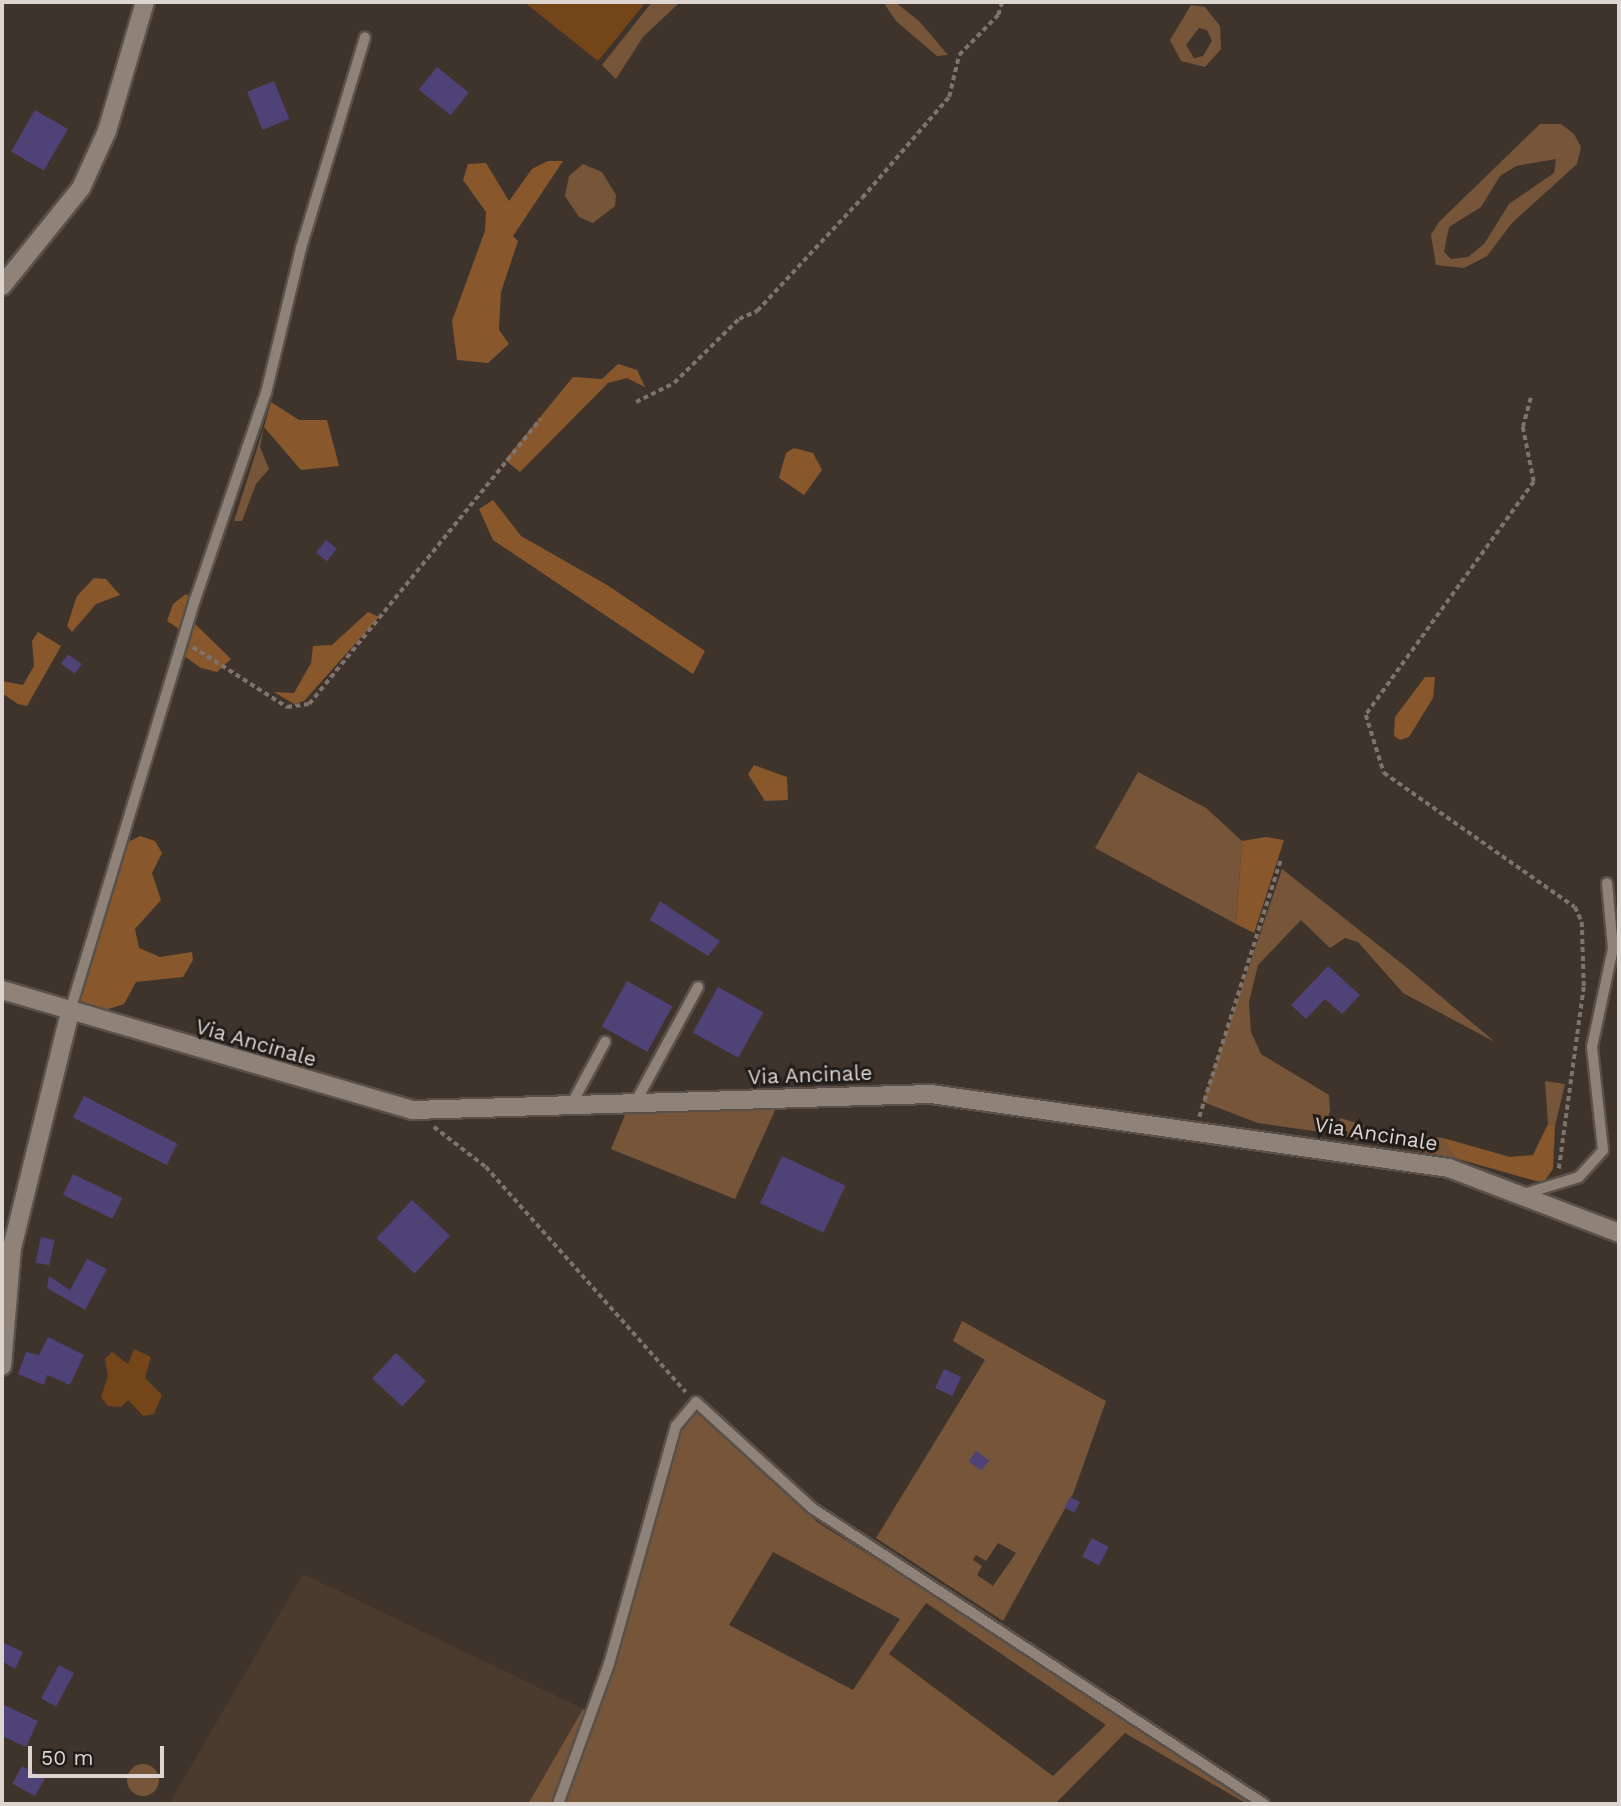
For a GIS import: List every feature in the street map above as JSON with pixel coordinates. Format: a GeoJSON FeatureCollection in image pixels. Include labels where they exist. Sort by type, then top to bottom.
{"type":"FeatureCollection","features":[{"type":"Feature","properties":{"kind":"main road"},"geometry":{"type":"LineString","coordinates":[[2,286],[81,188],[107,131],[145,2]]}},
{"type":"Feature","properties":{"kind":"main road","name":"Via Ancinale"},"geometry":{"type":"LineString","coordinates":[[2,989],[413,1110],[931,1094],[1196,1129],[1449,1168],[1527,1194],[1619,1233]]}},
{"type":"Feature","properties":{"kind":"main road"},"geometry":{"type":"LineString","coordinates":[[2,1366],[12,1248],[70,1011]]}},
{"type":"Feature","properties":{"kind":"lane"},"geometry":{"type":"LineString","coordinates":[[70,1011],[183,640],[266,393],[301,248],[365,37]]}},
{"type":"Feature","properties":{"kind":"lane"},"geometry":{"type":"LineString","coordinates":[[1527,1194],[1579,1177],[1603,1150],[1592,1047],[1613,948],[1607,883]]}},
{"type":"Feature","properties":{"kind":"lane"},"geometry":{"type":"LineString","coordinates":[[635,1103],[698,988]]}},
{"type":"Feature","properties":{"kind":"lane"},"geometry":{"type":"LineString","coordinates":[[571,1105],[606,1042]]}},
{"type":"Feature","properties":{"kind":"lane"},"geometry":{"type":"LineString","coordinates":[[558,1804],[609,1664],[676,1426],[696,1402],[811,1508],[1264,1804]]}},
{"type":"Feature","properties":{"kind":"path"},"geometry":{"type":"LineString","coordinates":[[636,402],[674,383],[739,319],[757,310],[862,198],[949,97],[959,55],[998,15],[1002,2]]}},
{"type":"Feature","properties":{"kind":"path"},"geometry":{"type":"LineString","coordinates":[[1531,398],[1523,427],[1534,482],[1366,715],[1384,772],[1575,906],[1582,922],[1584,987],[1560,1132],[1559,1183]]}},
{"type":"Feature","properties":{"kind":"path"},"geometry":{"type":"LineString","coordinates":[[183,640],[287,707],[309,704],[541,419]]}},
{"type":"Feature","properties":{"kind":"path"},"geometry":{"type":"LineString","coordinates":[[1196,1129],[1280,861]]}},
{"type":"Feature","properties":{"kind":"path"},"geometry":{"type":"LineString","coordinates":[[413,1110],[486,1167],[696,1402]]}},
{"type":"Feature","properties":{"kind":"shaded area"},"geometry":{"type":"Polygon","coordinates":[[[524,2],[646,2],[598,61],[524,2]]]}},
{"type":"Feature","properties":{"kind":"shaded area"},"geometry":{"type":"Polygon","coordinates":[[[652,2],[680,2],[643,37],[616,79],[602,65],[652,2]]]}},
{"type":"Feature","properties":{"kind":"shaded area"},"geometry":{"type":"Polygon","coordinates":[[[895,2],[920,22],[948,55],[937,56],[896,21],[884,3],[895,2]]]}},
{"type":"Feature","properties":{"kind":"shaded area"},"geometry":{"type":"Polygon","coordinates":[[[1191,5],[1205,7],[1220,26],[1221,49],[1205,67],[1181,61],[1170,40],[1191,5]],[[1199,28],[1186,45],[1194,58],[1203,56],[1212,41],[1207,30],[1199,28]]]}},
{"type":"Feature","properties":{"kind":"shaded area"},"geometry":{"type":"Polygon","coordinates":[[[1540,124],[1561,124],[1574,134],[1581,147],[1577,164],[1512,223],[1487,256],[1464,268],[1436,265],[1431,235],[1439,222],[1540,124]],[[1556,159],[1516,166],[1500,176],[1481,207],[1449,227],[1444,252],[1451,259],[1468,257],[1484,244],[1509,204],[1554,173],[1556,159]]]}},
{"type":"Feature","properties":{"kind":"shaded area"},"geometry":{"type":"Polygon","coordinates":[[[548,161],[563,161],[513,236],[518,241],[501,292],[499,330],[509,344],[488,363],[457,360],[452,321],[485,231],[486,212],[463,180],[468,164],[486,163],[509,201],[532,169],[548,161]]]}},
{"type":"Feature","properties":{"kind":"shaded area"},"geometry":{"type":"Polygon","coordinates":[[[583,164],[602,172],[616,195],[615,206],[593,223],[579,217],[565,196],[569,176],[583,164]]]}},
{"type":"Feature","properties":{"kind":"shaded area"},"geometry":{"type":"Polygon","coordinates":[[[618,364],[637,370],[645,387],[627,378],[608,383],[520,472],[505,460],[573,377],[602,379],[618,364]]]}},
{"type":"Feature","properties":{"kind":"shaded area"},"geometry":{"type":"Polygon","coordinates":[[[271,402],[299,420],[327,420],[339,466],[301,470],[264,427],[271,402]]]}},
{"type":"Feature","properties":{"kind":"shaded area"},"geometry":{"type":"Polygon","coordinates":[[[264,427],[260,447],[269,469],[256,484],[242,521],[234,521],[264,427]]]}},
{"type":"Feature","properties":{"kind":"shaded area"},"geometry":{"type":"Polygon","coordinates":[[[794,448],[813,453],[822,470],[804,495],[779,478],[786,453],[794,448]]]}},
{"type":"Feature","properties":{"kind":"shaded area"},"geometry":{"type":"Polygon","coordinates":[[[493,500],[521,536],[607,585],[705,651],[693,674],[493,540],[479,509],[493,500]]]}},
{"type":"Feature","properties":{"kind":"shaded area"},"geometry":{"type":"Polygon","coordinates":[[[94,578],[106,579],[120,595],[96,604],[72,632],[67,626],[77,596],[94,578]]]}},
{"type":"Feature","properties":{"kind":"shaded area"},"geometry":{"type":"Polygon","coordinates":[[[186,594],[192,599],[188,617],[231,659],[217,672],[201,668],[174,649],[179,629],[167,621],[173,604],[186,594]]]}},
{"type":"Feature","properties":{"kind":"shaded area"},"geometry":{"type":"Polygon","coordinates":[[[368,612],[379,617],[304,701],[294,704],[274,692],[294,693],[311,663],[313,646],[332,645],[368,612]]]}},
{"type":"Feature","properties":{"kind":"shaded area"},"geometry":{"type":"Polygon","coordinates":[[[38,632],[61,646],[27,706],[18,704],[2,693],[2,681],[23,685],[34,666],[32,641],[38,632]]]}},
{"type":"Feature","properties":{"kind":"shaded area"},"geometry":{"type":"Polygon","coordinates":[[[1425,677],[1435,677],[1433,698],[1409,737],[1400,740],[1394,736],[1395,717],[1425,677]]]}},
{"type":"Feature","properties":{"kind":"shaded area"},"geometry":{"type":"Polygon","coordinates":[[[754,765],[787,777],[788,800],[765,801],[748,774],[754,765]]]}},
{"type":"Feature","properties":{"kind":"shaded area"},"geometry":{"type":"Polygon","coordinates":[[[1138,772],[1206,808],[1242,841],[1236,924],[1095,848],[1138,772]]]}},
{"type":"Feature","properties":{"kind":"shaded area"},"geometry":{"type":"Polygon","coordinates":[[[140,836],[155,841],[162,853],[152,873],[161,900],[135,929],[139,948],[160,957],[192,952],[193,960],[183,977],[136,982],[124,1004],[105,1010],[76,1000],[122,845],[140,836]]]}},
{"type":"Feature","properties":{"kind":"shaded area"},"geometry":{"type":"Polygon","coordinates":[[[1266,837],[1284,840],[1254,933],[1236,924],[1242,841],[1266,837]]]}},
{"type":"Feature","properties":{"kind":"shaded area"},"geometry":{"type":"Polygon","coordinates":[[[1282,869],[1406,967],[1495,1042],[1403,993],[1358,942],[1345,938],[1330,948],[1301,920],[1258,965],[1249,1002],[1251,1032],[1261,1054],[1329,1095],[1330,1112],[1321,1132],[1258,1123],[1203,1102],[1282,869]]]}},
{"type":"Feature","properties":{"kind":"shaded area"},"geometry":{"type":"Polygon","coordinates":[[[1545,1081],[1565,1084],[1555,1126],[1548,1124],[1545,1081]]]}},
{"type":"Feature","properties":{"kind":"shaded area"},"geometry":{"type":"Polygon","coordinates":[[[777,1106],[735,1199],[611,1149],[627,1110],[777,1106]]]}},
{"type":"Feature","properties":{"kind":"shaded area"},"geometry":{"type":"Polygon","coordinates":[[[1340,1118],[1380,1130],[1443,1138],[1455,1158],[1335,1136],[1340,1118]]]}},
{"type":"Feature","properties":{"kind":"shaded area"},"geometry":{"type":"Polygon","coordinates":[[[1548,1124],[1555,1126],[1553,1169],[1543,1183],[1455,1158],[1443,1138],[1510,1157],[1533,1155],[1548,1124]]]}},
{"type":"Feature","properties":{"kind":"shaded area"},"geometry":{"type":"Polygon","coordinates":[[[962,1321],[1106,1401],[1073,1494],[1003,1621],[876,1538],[985,1360],[953,1341],[962,1321]],[[998,1543],[986,1561],[976,1555],[973,1560],[982,1566],[977,1575],[993,1586],[1016,1553],[998,1543]]]}},
{"type":"Feature","properties":{"kind":"shaded area"},"geometry":{"type":"Polygon","coordinates":[[[134,1349],[151,1357],[145,1378],[162,1395],[154,1414],[143,1416],[128,1400],[121,1407],[108,1406],[101,1397],[108,1376],[105,1359],[112,1352],[128,1364],[134,1349]]]}},
{"type":"Feature","properties":{"kind":"shaded area"},"geometry":{"type":"Polygon","coordinates":[[[693,1406],[817,1522],[1263,1804],[1247,1804],[1125,1733],[1055,1804],[528,1804],[583,1709],[592,1715],[676,1426],[693,1406]],[[773,1552],[729,1625],[853,1690],[900,1619],[773,1552]],[[926,1603],[889,1654],[1053,1776],[1106,1725],[926,1603]]]}},
{"type":"Feature","properties":{"kind":"shaded area"},"geometry":{"type":"Polygon","coordinates":[[[303,1574],[583,1709],[528,1804],[169,1804],[303,1574]]]}},
{"type":"Feature","properties":{"kind":"shaded area"},"geometry":{"type":"Polygon","coordinates":[[[143,1764],[155,1768],[159,1780],[155,1792],[143,1796],[131,1792],[127,1780],[131,1768],[143,1764]]]}},
{"type":"Feature","properties":{"kind":"building"},"geometry":{"type":"Polygon","coordinates":[[[437,67],[469,93],[451,115],[419,90],[437,67]]]}},
{"type":"Feature","properties":{"kind":"building"},"geometry":{"type":"Polygon","coordinates":[[[274,81],[289,119],[262,130],[247,92],[274,81]]]}},
{"type":"Feature","properties":{"kind":"building"},"geometry":{"type":"Polygon","coordinates":[[[35,110],[68,129],[44,171],[11,152],[35,110]]]}},
{"type":"Feature","properties":{"kind":"building"},"geometry":{"type":"Polygon","coordinates":[[[326,540],[337,549],[327,561],[316,552],[326,540]]]}},
{"type":"Feature","properties":{"kind":"building"},"geometry":{"type":"Polygon","coordinates":[[[68,654],[82,664],[75,674],[61,664],[68,654]]]}},
{"type":"Feature","properties":{"kind":"building"},"geometry":{"type":"Polygon","coordinates":[[[660,901],[720,941],[708,956],[650,920],[660,901]]]}},
{"type":"Feature","properties":{"kind":"building"},"geometry":{"type":"Polygon","coordinates":[[[1328,966],[1360,995],[1342,1014],[1325,999],[1306,1019],[1291,1005],[1328,966]]]}},
{"type":"Feature","properties":{"kind":"building"},"geometry":{"type":"Polygon","coordinates":[[[627,981],[672,1006],[647,1052],[602,1026],[627,981]]]}},
{"type":"Feature","properties":{"kind":"building"},"geometry":{"type":"Polygon","coordinates":[[[718,987],[763,1012],[738,1058],[693,1032],[718,987]]]}},
{"type":"Feature","properties":{"kind":"building"},"geometry":{"type":"Polygon","coordinates":[[[84,1096],[178,1144],[167,1165],[73,1117],[84,1096]]]}},
{"type":"Feature","properties":{"kind":"building"},"geometry":{"type":"Polygon","coordinates":[[[782,1156],[845,1186],[823,1233],[760,1203],[782,1156]]]}},
{"type":"Feature","properties":{"kind":"building"},"geometry":{"type":"Polygon","coordinates":[[[73,1174],[122,1198],[112,1219],[63,1195],[73,1174]]]}},
{"type":"Feature","properties":{"kind":"building"},"geometry":{"type":"Polygon","coordinates":[[[412,1200],[450,1235],[415,1273],[377,1238],[412,1200]]]}},
{"type":"Feature","properties":{"kind":"building"},"geometry":{"type":"Polygon","coordinates":[[[41,1237],[55,1240],[49,1265],[36,1262],[41,1237]]]}},
{"type":"Feature","properties":{"kind":"building"},"geometry":{"type":"Polygon","coordinates":[[[87,1259],[107,1269],[85,1310],[47,1288],[49,1276],[70,1290],[87,1259]]]}},
{"type":"Feature","properties":{"kind":"building"},"geometry":{"type":"Polygon","coordinates":[[[48,1337],[84,1355],[70,1385],[47,1375],[44,1385],[18,1374],[26,1352],[39,1355],[48,1337]]]}},
{"type":"Feature","properties":{"kind":"building"},"geometry":{"type":"Polygon","coordinates":[[[396,1353],[426,1381],[402,1407],[372,1379],[396,1353]]]}},
{"type":"Feature","properties":{"kind":"building"},"geometry":{"type":"Polygon","coordinates":[[[944,1369],[961,1377],[952,1396],[935,1388],[944,1369]]]}},
{"type":"Feature","properties":{"kind":"building"},"geometry":{"type":"Polygon","coordinates":[[[976,1451],[989,1460],[982,1471],[969,1462],[976,1451]]]}},
{"type":"Feature","properties":{"kind":"building"},"geometry":{"type":"Polygon","coordinates":[[[1070,1497],[1080,1502],[1074,1513],[1065,1508],[1070,1497]]]}},
{"type":"Feature","properties":{"kind":"building"},"geometry":{"type":"Polygon","coordinates":[[[1092,1538],[1109,1547],[1099,1565],[1082,1557],[1092,1538]]]}},
{"type":"Feature","properties":{"kind":"building"},"geometry":{"type":"Polygon","coordinates":[[[2,1642],[23,1652],[15,1669],[2,1661],[2,1642]]]}},
{"type":"Feature","properties":{"kind":"building"},"geometry":{"type":"Polygon","coordinates":[[[59,1665],[74,1673],[56,1707],[41,1699],[59,1665]]]}},
{"type":"Feature","properties":{"kind":"building"},"geometry":{"type":"Polygon","coordinates":[[[2,1704],[38,1721],[26,1747],[2,1736],[2,1704]]]}},
{"type":"Feature","properties":{"kind":"building"},"geometry":{"type":"Polygon","coordinates":[[[22,1766],[45,1779],[35,1796],[12,1783],[22,1766]]]}}]}
